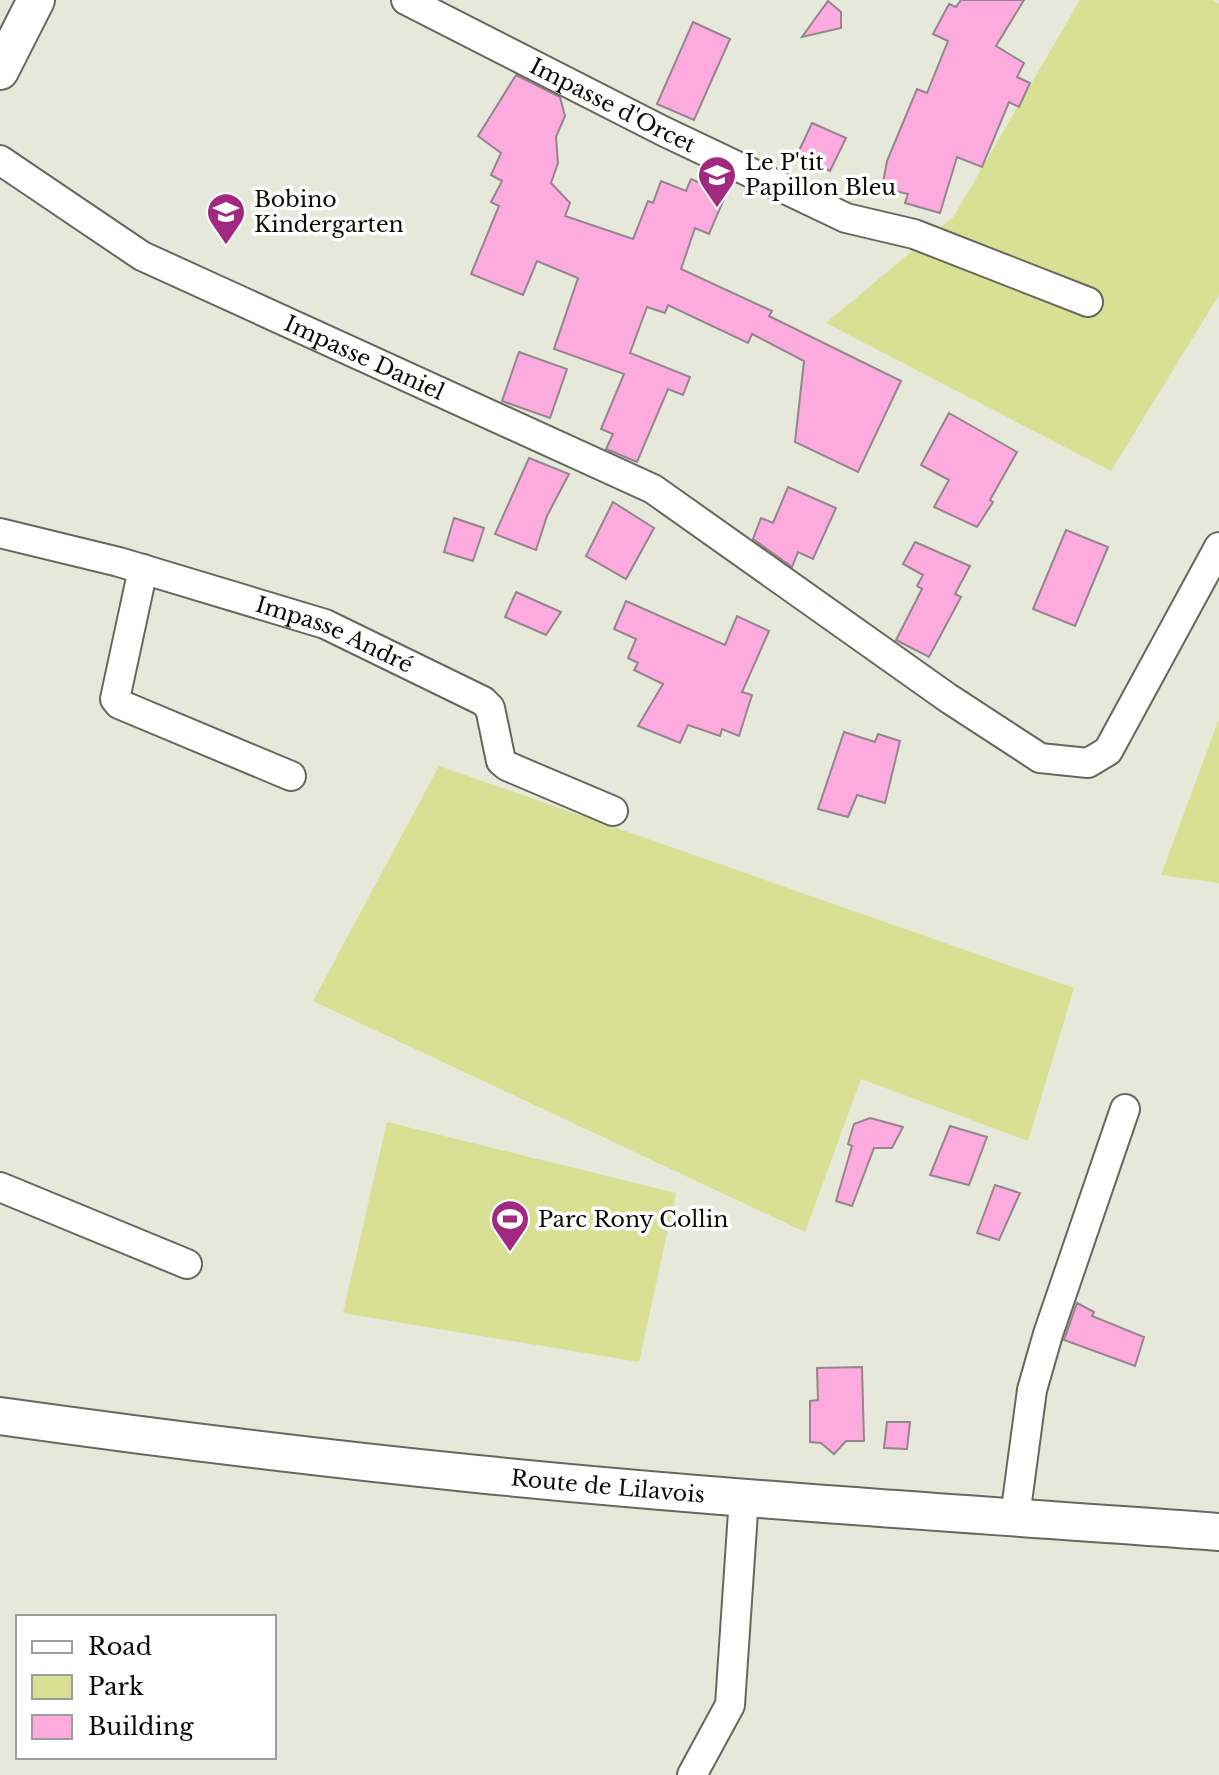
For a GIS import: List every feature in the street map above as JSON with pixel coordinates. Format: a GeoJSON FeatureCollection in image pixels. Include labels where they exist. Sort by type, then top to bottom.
{"type":"FeatureCollection","features":[{"type":"Feature","properties":{"kind":"main road"},"geometry":{"type":"LineString","coordinates":[[1,64],[36,0]]}},
{"type":"Feature","properties":{"kind":"main road","name":"Route de Lilavois"},"geometry":{"type":"LineString","coordinates":[[0,1416],[199,1443],[477,1474],[1219,1532]]}},
{"type":"Feature","properties":{"kind":"street","name":"Impasse d'Orcet"},"geometry":{"type":"LineString","coordinates":[[406,0],[663,131],[846,218],[914,234],[1088,302]]}},
{"type":"Feature","properties":{"kind":"street","name":"Impasse Daniel"},"geometry":{"type":"LineString","coordinates":[[0,160],[142,256],[653,489],[948,698],[1040,758],[1088,763],[1108,751],[1219,547]]}},
{"type":"Feature","properties":{"kind":"street","name":"Impasse André"},"geometry":{"type":"LineString","coordinates":[[0,533],[143,569],[325,624],[483,701],[490,708],[501,761],[613,811]]}},
{"type":"Feature","properties":{"kind":"street"},"geometry":{"type":"LineString","coordinates":[[143,569],[115,699],[119,704],[291,776]]}},
{"type":"Feature","properties":{"kind":"street"},"geometry":{"type":"LineString","coordinates":[[1015,1517],[1032,1390],[1125,1109]]}},
{"type":"Feature","properties":{"kind":"street"},"geometry":{"type":"LineString","coordinates":[[0,1187],[187,1264]]}},
{"type":"Feature","properties":{"kind":"street"},"geometry":{"type":"LineString","coordinates":[[692,1775],[730,1705],[744,1497]]}},
{"type":"Feature","properties":{"kind":"green space"},"geometry":{"type":"Polygon","coordinates":[[[1080,0],[1213,0],[1219,4],[1219,295],[1111,471],[826,323],[954,216],[1080,0]]]}},
{"type":"Feature","properties":{"kind":"green space"},"geometry":{"type":"Polygon","coordinates":[[[1219,719],[1219,883],[1161,875],[1219,719]]]}},
{"type":"Feature","properties":{"kind":"green space"},"geometry":{"type":"Polygon","coordinates":[[[439,766],[1074,988],[1028,1141],[861,1079],[805,1232],[313,1001],[439,766]]]}},
{"type":"Feature","properties":{"kind":"green space","name":"Parc Rony Collin"},"geometry":{"type":"Polygon","coordinates":[[[387,1122],[676,1193],[639,1362],[343,1313],[387,1122]]]}},
{"type":"Feature","properties":{"kind":"building"},"geometry":{"type":"Polygon","coordinates":[[[961,0],[1024,0],[996,46],[1024,63],[1017,77],[1030,83],[1019,107],[1009,102],[982,167],[957,157],[940,213],[905,203],[908,194],[882,188],[887,161],[917,89],[927,93],[948,41],[933,34],[949,4],[956,7],[961,0]]]}},
{"type":"Feature","properties":{"kind":"building"},"geometry":{"type":"Polygon","coordinates":[[[828,1],[841,12],[841,28],[802,37],[828,1]]]}},
{"type":"Feature","properties":{"kind":"building"},"geometry":{"type":"Polygon","coordinates":[[[693,22],[730,39],[694,120],[657,104],[693,22]]]}},
{"type":"Feature","properties":{"kind":"building"},"geometry":{"type":"Polygon","coordinates":[[[516,75],[560,97],[565,116],[556,137],[558,163],[551,183],[570,203],[565,216],[633,239],[648,201],[653,203],[661,181],[686,191],[691,179],[726,194],[709,234],[695,228],[681,269],[772,311],[769,316],[901,381],[858,472],[795,442],[804,361],[752,334],[748,343],[668,305],[665,313],[647,307],[630,353],[690,377],[683,395],[668,389],[637,462],[606,449],[613,434],[601,429],[624,374],[554,349],[578,278],[537,261],[523,295],[471,274],[499,206],[491,202],[502,181],[491,175],[501,153],[478,136],[516,75]]]}},
{"type":"Feature","properties":{"kind":"building"},"geometry":{"type":"Polygon","coordinates":[[[812,123],[846,138],[830,171],[797,155],[812,123]]]}},
{"type":"Feature","properties":{"kind":"building"},"geometry":{"type":"Polygon","coordinates":[[[519,352],[567,369],[550,418],[502,401],[519,352]]]}},
{"type":"Feature","properties":{"kind":"building"},"geometry":{"type":"Polygon","coordinates":[[[949,413],[1017,452],[977,527],[934,507],[949,480],[921,465],[949,413]]]}},
{"type":"Feature","properties":{"kind":"building"},"geometry":{"type":"Polygon","coordinates":[[[529,458],[569,474],[547,516],[536,550],[495,534],[529,458]]]}},
{"type":"Feature","properties":{"kind":"building"},"geometry":{"type":"Polygon","coordinates":[[[788,487],[836,508],[813,559],[798,552],[792,567],[753,539],[761,518],[773,523],[788,487]]]}},
{"type":"Feature","properties":{"kind":"building"},"geometry":{"type":"Polygon","coordinates":[[[613,502],[654,528],[626,579],[586,556],[613,502]]]}},
{"type":"Feature","properties":{"kind":"building"},"geometry":{"type":"Polygon","coordinates":[[[454,518],[484,528],[473,561],[444,552],[454,518]]]}},
{"type":"Feature","properties":{"kind":"building"},"geometry":{"type":"Polygon","coordinates":[[[1066,530],[1108,547],[1075,626],[1033,609],[1066,530]]]}},
{"type":"Feature","properties":{"kind":"building"},"geometry":{"type":"Polygon","coordinates":[[[915,542],[970,566],[955,594],[961,597],[929,657],[896,640],[922,589],[917,586],[923,575],[903,564],[915,542]]]}},
{"type":"Feature","properties":{"kind":"building"},"geometry":{"type":"Polygon","coordinates":[[[516,592],[561,612],[546,635],[505,617],[516,592]]]}},
{"type":"Feature","properties":{"kind":"building"},"geometry":{"type":"Polygon","coordinates":[[[626,601],[725,645],[737,616],[769,631],[742,692],[752,695],[739,736],[722,729],[720,736],[688,725],[680,743],[638,726],[663,684],[634,670],[638,663],[628,658],[636,639],[614,629],[626,601]]]}},
{"type":"Feature","properties":{"kind":"building"},"geometry":{"type":"Polygon","coordinates":[[[844,732],[875,742],[878,734],[900,741],[885,803],[857,795],[848,817],[818,809],[844,732]]]}},
{"type":"Feature","properties":{"kind":"building"},"geometry":{"type":"Polygon","coordinates":[[[870,1118],[903,1127],[892,1148],[874,1148],[852,1206],[836,1201],[852,1146],[848,1144],[854,1124],[870,1118]]]}},
{"type":"Feature","properties":{"kind":"building"},"geometry":{"type":"Polygon","coordinates":[[[950,1126],[987,1137],[969,1185],[930,1175],[950,1126]]]}},
{"type":"Feature","properties":{"kind":"building"},"geometry":{"type":"Polygon","coordinates":[[[995,1185],[1020,1193],[999,1240],[977,1233],[995,1185]]]}},
{"type":"Feature","properties":{"kind":"building"},"geometry":{"type":"Polygon","coordinates":[[[1077,1303],[1094,1312],[1092,1316],[1144,1337],[1135,1366],[1064,1340],[1077,1303]]]}},
{"type":"Feature","properties":{"kind":"building"},"geometry":{"type":"Polygon","coordinates":[[[862,1367],[864,1441],[846,1441],[834,1454],[821,1443],[810,1442],[810,1401],[818,1400],[817,1368],[862,1367]]]}},
{"type":"Feature","properties":{"kind":"building"},"geometry":{"type":"Polygon","coordinates":[[[887,1422],[910,1422],[907,1449],[884,1448],[887,1422]]]}},
{"type":"Feature","properties":{"kind":"place","name":"Le P'tit Papillon Bleu"},"geometry":{"type":"Point","coordinates":[717,209]}},
{"type":"Feature","properties":{"kind":"place","name":"Bobino Kindergarten"},"geometry":{"type":"Point","coordinates":[226,246]}},
{"type":"Feature","properties":{"kind":"place","name":"Parc Rony Collin"},"geometry":{"type":"Point","coordinates":[510,1253]}}]}
